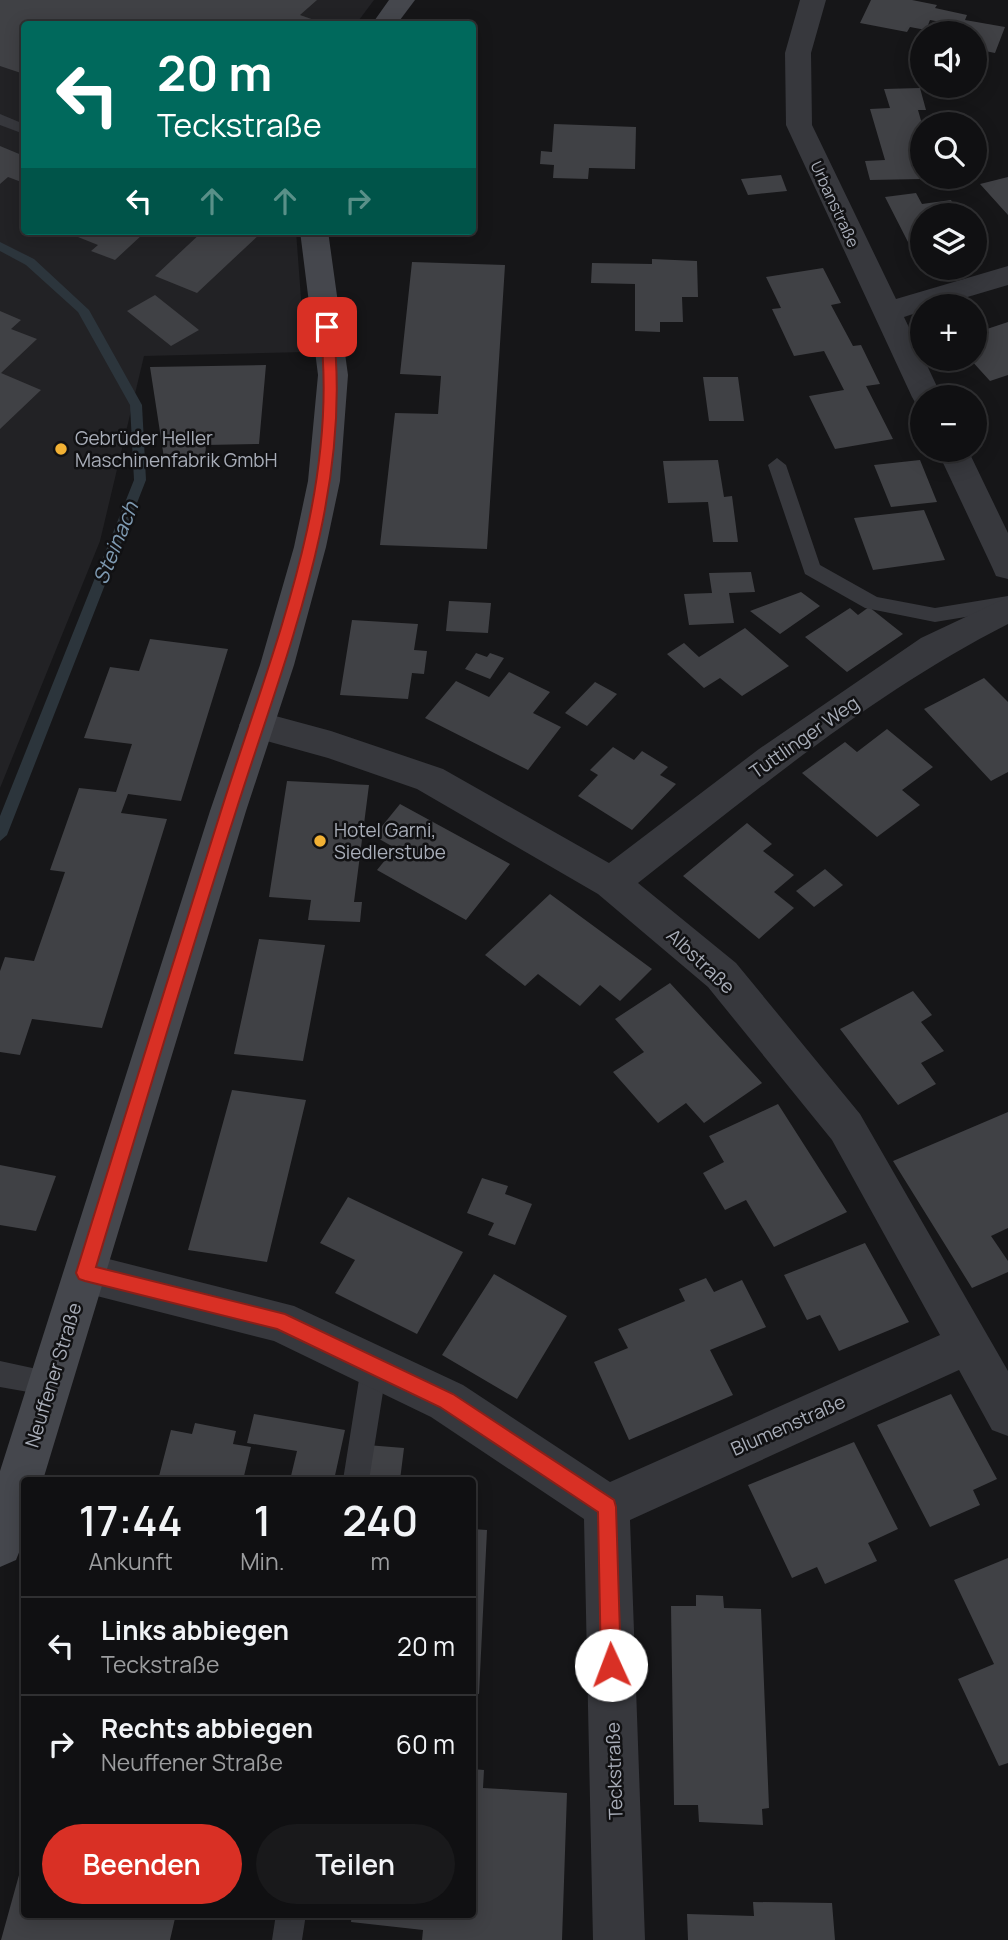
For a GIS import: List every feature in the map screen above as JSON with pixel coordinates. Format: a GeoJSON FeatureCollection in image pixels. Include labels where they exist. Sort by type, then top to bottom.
{"type":"FeatureCollection","features":[{"type":"Feature","properties":{"kind":"main road"},"geometry":{"type":"LineString","coordinates":[[386,21],[402,0]]}},
{"type":"Feature","properties":{"kind":"main road","name":"Neuffener Straße"},"geometry":{"type":"LineString","coordinates":[[21,1477],[257,725],[310,547],[324,481],[333,375],[315,235]]}},
{"type":"Feature","properties":{"kind":"main road","name":"Neuffener Straße"},"geometry":{"type":"LineString","coordinates":[[0,1544],[21,1478]]}},
{"type":"Feature","properties":{"kind":"street","name":"Urbanstraße"},"geometry":{"type":"LineString","coordinates":[[813,0],[798,53],[799,125],[921,385]]}},
{"type":"Feature","properties":{"kind":"street"},"geometry":{"type":"LineString","coordinates":[[886,312],[1008,275]]}},
{"type":"Feature","properties":{"kind":"street"},"geometry":{"type":"LineString","coordinates":[[958,462],[1008,567]]}},
{"type":"Feature","properties":{"kind":"street","name":"Tuttlinger Weg"},"geometry":{"type":"LineString","coordinates":[[611,883],[772,759],[922,654],[1008,609]]}},
{"type":"Feature","properties":{"kind":"street","name":"Albstraße"},"geometry":{"type":"LineString","coordinates":[[257,725],[331,745],[430,779],[611,883],[722,975],[846,1127],[1008,1414]]}},
{"type":"Feature","properties":{"kind":"street"},"geometry":{"type":"LineString","coordinates":[[85,1273],[279,1321],[447,1401],[607,1507]]}},
{"type":"Feature","properties":{"kind":"street","name":"Blumenstraße"},"geometry":{"type":"LineString","coordinates":[[607,1507],[969,1343]]}},
{"type":"Feature","properties":{"kind":"street","name":"Teckstraße"},"geometry":{"type":"LineString","coordinates":[[607,1507],[619,1940]]}},
{"type":"Feature","properties":{"kind":"lane"},"geometry":{"type":"LineString","coordinates":[[0,119],[21,128]]}},
{"type":"Feature","properties":{"kind":"lane"},"geometry":{"type":"LineString","coordinates":[[777,465],[812,569],[872,603],[935,615],[1008,603]]}},
{"type":"Feature","properties":{"kind":"lane"},"geometry":{"type":"LineString","coordinates":[[356,1477],[374,1367]]}},
{"type":"Feature","properties":{"kind":"lane"},"geometry":{"type":"LineString","coordinates":[[0,1374],[51,1383]]}},
{"type":"Feature","properties":{"kind":"lane"},"geometry":{"type":"LineString","coordinates":[[287,1940],[290,1918]]}},
{"type":"Feature","properties":{"kind":"shaded area","name":"Gebrüder Heller Maschinenfabrik GmbH"},"geometry":{"type":"Polygon","coordinates":[[[0,0],[374,0],[358,21],[21,21],[21,235],[296,235],[305,352],[144,356],[100,541],[0,788],[0,0]]]}},
{"type":"Feature","properties":{"kind":"building"},"geometry":{"type":"Polygon","coordinates":[[[0,0],[317,0],[300,15],[317,21],[21,21],[21,73],[0,66],[0,0]]]}},
{"type":"Feature","properties":{"kind":"building"},"geometry":{"type":"Polygon","coordinates":[[[871,0],[912,0],[937,5],[935,8],[967,15],[965,20],[971,21],[910,21],[907,32],[860,23],[871,0]]]}},
{"type":"Feature","properties":{"kind":"building"},"geometry":{"type":"Polygon","coordinates":[[[987,24],[1005,27],[995,53],[987,51],[987,24]]]}},
{"type":"Feature","properties":{"kind":"building"},"geometry":{"type":"Polygon","coordinates":[[[910,88],[910,98],[923,98],[926,110],[910,112],[910,179],[870,180],[865,161],[885,160],[870,109],[890,108],[884,89],[910,88]]]}},
{"type":"Feature","properties":{"kind":"building"},"geometry":{"type":"Polygon","coordinates":[[[554,124],[636,127],[635,169],[589,168],[588,179],[553,178],[554,165],[540,164],[541,151],[552,152],[554,124]]]}},
{"type":"Feature","properties":{"kind":"building"},"geometry":{"type":"Polygon","coordinates":[[[0,146],[21,155],[21,182],[8,177],[0,184],[0,146]]]}},
{"type":"Feature","properties":{"kind":"building"},"geometry":{"type":"Polygon","coordinates":[[[781,175],[787,191],[748,195],[741,179],[781,175]]]}},
{"type":"Feature","properties":{"kind":"building"},"geometry":{"type":"Polygon","coordinates":[[[1008,177],[1008,215],[985,189],[987,189],[987,182],[1008,177]]]}},
{"type":"Feature","properties":{"kind":"building"},"geometry":{"type":"Polygon","coordinates":[[[916,193],[921,203],[910,203],[910,242],[908,242],[885,197],[916,193]]]}},
{"type":"Feature","properties":{"kind":"building"},"geometry":{"type":"Polygon","coordinates":[[[951,200],[953,203],[929,203],[951,200]]]}},
{"type":"Feature","properties":{"kind":"building"},"geometry":{"type":"Polygon","coordinates":[[[73,235],[142,235],[115,260],[91,251],[98,245],[73,235]]]}},
{"type":"Feature","properties":{"kind":"building"},"geometry":{"type":"Polygon","coordinates":[[[199,235],[259,235],[197,293],[155,276],[199,235]]]}},
{"type":"Feature","properties":{"kind":"building"},"geometry":{"type":"Polygon","coordinates":[[[652,259],[697,261],[698,297],[682,297],[683,322],[660,322],[660,332],[635,331],[635,284],[591,283],[592,263],[652,264],[652,259]]]}},
{"type":"Feature","properties":{"kind":"building"},"geometry":{"type":"Polygon","coordinates":[[[412,262],[505,265],[487,549],[380,545],[395,413],[438,414],[441,376],[400,374],[412,262]]]}},
{"type":"Feature","properties":{"kind":"building"},"geometry":{"type":"Polygon","coordinates":[[[823,268],[841,303],[831,305],[853,346],[861,345],[880,384],[866,386],[893,439],[835,449],[809,396],[844,390],[824,351],[794,356],[772,309],[781,308],[766,277],[823,268]]]}},
{"type":"Feature","properties":{"kind":"building"},"geometry":{"type":"Polygon","coordinates":[[[155,295],[199,330],[171,346],[127,311],[155,295]]]}},
{"type":"Feature","properties":{"kind":"building"},"geometry":{"type":"Polygon","coordinates":[[[0,311],[21,320],[11,329],[37,339],[1,373],[41,390],[0,429],[0,311]]]}},
{"type":"Feature","properties":{"kind":"building"},"geometry":{"type":"Polygon","coordinates":[[[1008,322],[1008,375],[990,381],[981,371],[987,371],[987,329],[1008,322]]]}},
{"type":"Feature","properties":{"kind":"building"},"geometry":{"type":"Polygon","coordinates":[[[266,365],[259,444],[206,445],[205,458],[164,458],[150,367],[266,365]]]}},
{"type":"Feature","properties":{"kind":"building"},"geometry":{"type":"Polygon","coordinates":[[[703,377],[738,377],[744,421],[709,421],[703,377]]]}},
{"type":"Feature","properties":{"kind":"building"},"geometry":{"type":"Polygon","coordinates":[[[718,460],[724,497],[732,496],[738,542],[713,542],[708,502],[668,503],[663,461],[718,460]]]}},
{"type":"Feature","properties":{"kind":"building"},"geometry":{"type":"Polygon","coordinates":[[[921,462],[937,502],[891,507],[874,465],[921,462]]]}},
{"type":"Feature","properties":{"kind":"building"},"geometry":{"type":"Polygon","coordinates":[[[924,510],[945,560],[873,570],[854,518],[924,510]]]}},
{"type":"Feature","properties":{"kind":"building"},"geometry":{"type":"Polygon","coordinates":[[[751,572],[755,592],[729,593],[734,623],[689,625],[684,594],[712,593],[709,573],[751,572]]]}},
{"type":"Feature","properties":{"kind":"building"},"geometry":{"type":"Polygon","coordinates":[[[801,592],[820,606],[780,634],[750,611],[801,592]]]}},
{"type":"Feature","properties":{"kind":"building"},"geometry":{"type":"Polygon","coordinates":[[[449,601],[491,603],[488,633],[446,631],[449,601]]]}},
{"type":"Feature","properties":{"kind":"building"},"geometry":{"type":"Polygon","coordinates":[[[869,607],[903,634],[847,672],[805,637],[850,608],[858,615],[869,607]]]}},
{"type":"Feature","properties":{"kind":"building"},"geometry":{"type":"Polygon","coordinates":[[[352,620],[418,624],[414,650],[427,651],[424,674],[412,673],[408,699],[340,695],[352,620]]]}},
{"type":"Feature","properties":{"kind":"building"},"geometry":{"type":"Polygon","coordinates":[[[745,628],[789,666],[742,696],[720,678],[704,688],[667,654],[684,643],[699,657],[745,628]]]}},
{"type":"Feature","properties":{"kind":"building"},"geometry":{"type":"Polygon","coordinates":[[[150,639],[228,649],[181,801],[128,794],[121,813],[167,819],[102,1028],[32,1019],[20,1055],[0,1052],[0,971],[5,957],[34,961],[65,872],[50,870],[79,788],[116,792],[132,744],[84,738],[110,667],[139,671],[150,639]]]}},
{"type":"Feature","properties":{"kind":"building"},"geometry":{"type":"Polygon","coordinates":[[[476,653],[487,657],[490,653],[504,658],[490,679],[465,669],[476,653]]]}},
{"type":"Feature","properties":{"kind":"building"},"geometry":{"type":"Polygon","coordinates":[[[509,672],[550,692],[533,713],[561,727],[528,770],[425,718],[456,681],[489,697],[509,672]]]}},
{"type":"Feature","properties":{"kind":"building"},"geometry":{"type":"Polygon","coordinates":[[[984,678],[1008,702],[1008,772],[991,781],[924,709],[984,678]]]}},
{"type":"Feature","properties":{"kind":"building"},"geometry":{"type":"Polygon","coordinates":[[[595,682],[617,694],[587,726],[565,713],[595,682]]]}},
{"type":"Feature","properties":{"kind":"building"},"geometry":{"type":"Polygon","coordinates":[[[887,729],[933,767],[902,790],[920,805],[877,837],[802,773],[845,742],[857,752],[887,729]]]}},
{"type":"Feature","properties":{"kind":"building"},"geometry":{"type":"Polygon","coordinates":[[[613,747],[634,760],[642,751],[668,767],[660,775],[676,784],[632,830],[578,796],[598,775],[590,770],[613,747]]]}},
{"type":"Feature","properties":{"kind":"building","name":"Hotel Garni, Siedlerstube"},"geometry":{"type":"Polygon","coordinates":[[[287,781],[369,785],[354,902],[362,902],[360,922],[308,920],[311,900],[269,897],[287,781]]]}},
{"type":"Feature","properties":{"kind":"building"},"geometry":{"type":"Polygon","coordinates":[[[400,804],[510,864],[466,920],[377,870],[395,848],[374,836],[400,804]]]}},
{"type":"Feature","properties":{"kind":"building"},"geometry":{"type":"Polygon","coordinates":[[[747,823],[772,844],[763,851],[794,875],[774,892],[794,908],[759,939],[683,876],[747,823]]]}},
{"type":"Feature","properties":{"kind":"building"},"geometry":{"type":"Polygon","coordinates":[[[825,869],[843,885],[814,907],[796,891],[825,869]]]}},
{"type":"Feature","properties":{"kind":"building"},"geometry":{"type":"Polygon","coordinates":[[[550,894],[652,969],[620,1001],[600,985],[580,1006],[538,974],[525,986],[485,955],[550,894]]]}},
{"type":"Feature","properties":{"kind":"building"},"geometry":{"type":"Polygon","coordinates":[[[259,939],[325,945],[303,1061],[234,1054],[259,939]]]}},
{"type":"Feature","properties":{"kind":"building"},"geometry":{"type":"Polygon","coordinates":[[[670,983],[762,1083],[704,1123],[686,1103],[658,1123],[613,1072],[644,1052],[615,1019],[670,983]]]}},
{"type":"Feature","properties":{"kind":"building"},"geometry":{"type":"Polygon","coordinates":[[[913,991],[932,1015],[921,1022],[944,1051],[921,1063],[936,1084],[898,1105],[840,1029],[913,991]]]}},
{"type":"Feature","properties":{"kind":"building"},"geometry":{"type":"Polygon","coordinates":[[[232,1090],[306,1100],[267,1262],[188,1250],[232,1090]]]}},
{"type":"Feature","properties":{"kind":"building"},"geometry":{"type":"Polygon","coordinates":[[[778,1104],[847,1212],[774,1247],[746,1200],[725,1210],[703,1173],[724,1162],[709,1136],[778,1104]]]}},
{"type":"Feature","properties":{"kind":"building"},"geometry":{"type":"Polygon","coordinates":[[[1008,1112],[1008,1228],[991,1236],[1008,1261],[1008,1272],[972,1288],[893,1161],[1008,1112]]]}},
{"type":"Feature","properties":{"kind":"building"},"geometry":{"type":"Polygon","coordinates":[[[0,1165],[56,1176],[36,1231],[0,1225],[0,1165]]]}},
{"type":"Feature","properties":{"kind":"building"},"geometry":{"type":"Polygon","coordinates":[[[482,1178],[508,1186],[505,1194],[532,1204],[515,1245],[488,1235],[494,1223],[467,1213],[482,1178]]]}},
{"type":"Feature","properties":{"kind":"building"},"geometry":{"type":"Polygon","coordinates":[[[348,1197],[463,1252],[417,1334],[335,1293],[355,1260],[320,1243],[348,1197]]]}},
{"type":"Feature","properties":{"kind":"building"},"geometry":{"type":"Polygon","coordinates":[[[865,1243],[909,1322],[839,1351],[820,1315],[807,1320],[784,1275],[865,1243]]]}},
{"type":"Feature","properties":{"kind":"building"},"geometry":{"type":"Polygon","coordinates":[[[494,1274],[567,1316],[517,1399],[442,1355],[494,1274]]]}},
{"type":"Feature","properties":{"kind":"building"},"geometry":{"type":"Polygon","coordinates":[[[706,1278],[714,1292],[742,1280],[766,1327],[710,1350],[733,1395],[629,1440],[594,1362],[628,1348],[618,1329],[685,1301],[679,1289],[706,1278]]]}},
{"type":"Feature","properties":{"kind":"building"},"geometry":{"type":"Polygon","coordinates":[[[951,1394],[997,1479],[973,1490],[980,1505],[930,1527],[877,1425],[951,1394]]]}},
{"type":"Feature","properties":{"kind":"building"},"geometry":{"type":"Polygon","coordinates":[[[254,1414],[345,1430],[335,1477],[291,1477],[297,1451],[247,1443],[254,1414]]]}},
{"type":"Feature","properties":{"kind":"building"},"geometry":{"type":"Polygon","coordinates":[[[195,1423],[236,1431],[233,1444],[251,1447],[244,1476],[248,1477],[159,1477],[171,1430],[192,1434],[195,1423]]]}},
{"type":"Feature","properties":{"kind":"building"},"geometry":{"type":"Polygon","coordinates":[[[854,1442],[898,1529],[868,1543],[877,1561],[825,1584],[817,1567],[792,1578],[748,1485],[854,1442]]]}},
{"type":"Feature","properties":{"kind":"building"},"geometry":{"type":"Polygon","coordinates":[[[367,1445],[404,1448],[400,1477],[362,1477],[367,1445]]]}},
{"type":"Feature","properties":{"kind":"building"},"geometry":{"type":"Polygon","coordinates":[[[476,1529],[487,1530],[479,1694],[476,1694],[476,1529]]]}},
{"type":"Feature","properties":{"kind":"building"},"geometry":{"type":"Polygon","coordinates":[[[1008,1558],[1008,1763],[999,1766],[958,1679],[994,1664],[954,1580],[1008,1558]]]}},
{"type":"Feature","properties":{"kind":"building"},"geometry":{"type":"Polygon","coordinates":[[[696,1595],[723,1596],[724,1608],[761,1609],[769,1808],[762,1809],[763,1825],[699,1822],[698,1805],[674,1805],[671,1606],[696,1606],[696,1595]]]}},
{"type":"Feature","properties":{"kind":"building"},"geometry":{"type":"Polygon","coordinates":[[[476,1769],[484,1770],[483,1788],[567,1793],[562,1940],[422,1940],[423,1930],[351,1922],[352,1918],[476,1918],[476,1769]]]}},
{"type":"Feature","properties":{"kind":"building"},"geometry":{"type":"Polygon","coordinates":[[[21,1868],[21,1918],[175,1918],[170,1940],[1,1940],[21,1868]]]}},
{"type":"Feature","properties":{"kind":"building"},"geometry":{"type":"Polygon","coordinates":[[[753,1902],[832,1903],[835,1940],[688,1940],[687,1914],[754,1916],[753,1902]]]}},
{"type":"Feature","properties":{"kind":"waterway","name":"Steinach"},"geometry":{"type":"LineString","coordinates":[[0,246],[30,262],[83,310],[136,405],[140,480],[0,835]]}},
{"type":"Feature","properties":{"kind":"place","name":"Gebrüder Heller Maschinenfabrik GmbH"},"geometry":{"type":"Point","coordinates":[61,449]}},
{"type":"Feature","properties":{"kind":"place","name":"Hotel Garni, Siedlerstube"},"geometry":{"type":"Point","coordinates":[320,841]}},
{"type":"Feature","properties":{"kind":"route"},"geometry":{"type":"LineString","coordinates":[[327,327],[333,375],[324,481],[310,547],[277,665],[228,811],[85,1273],[279,1321],[447,1401],[607,1507],[611,1665]]}}]}
